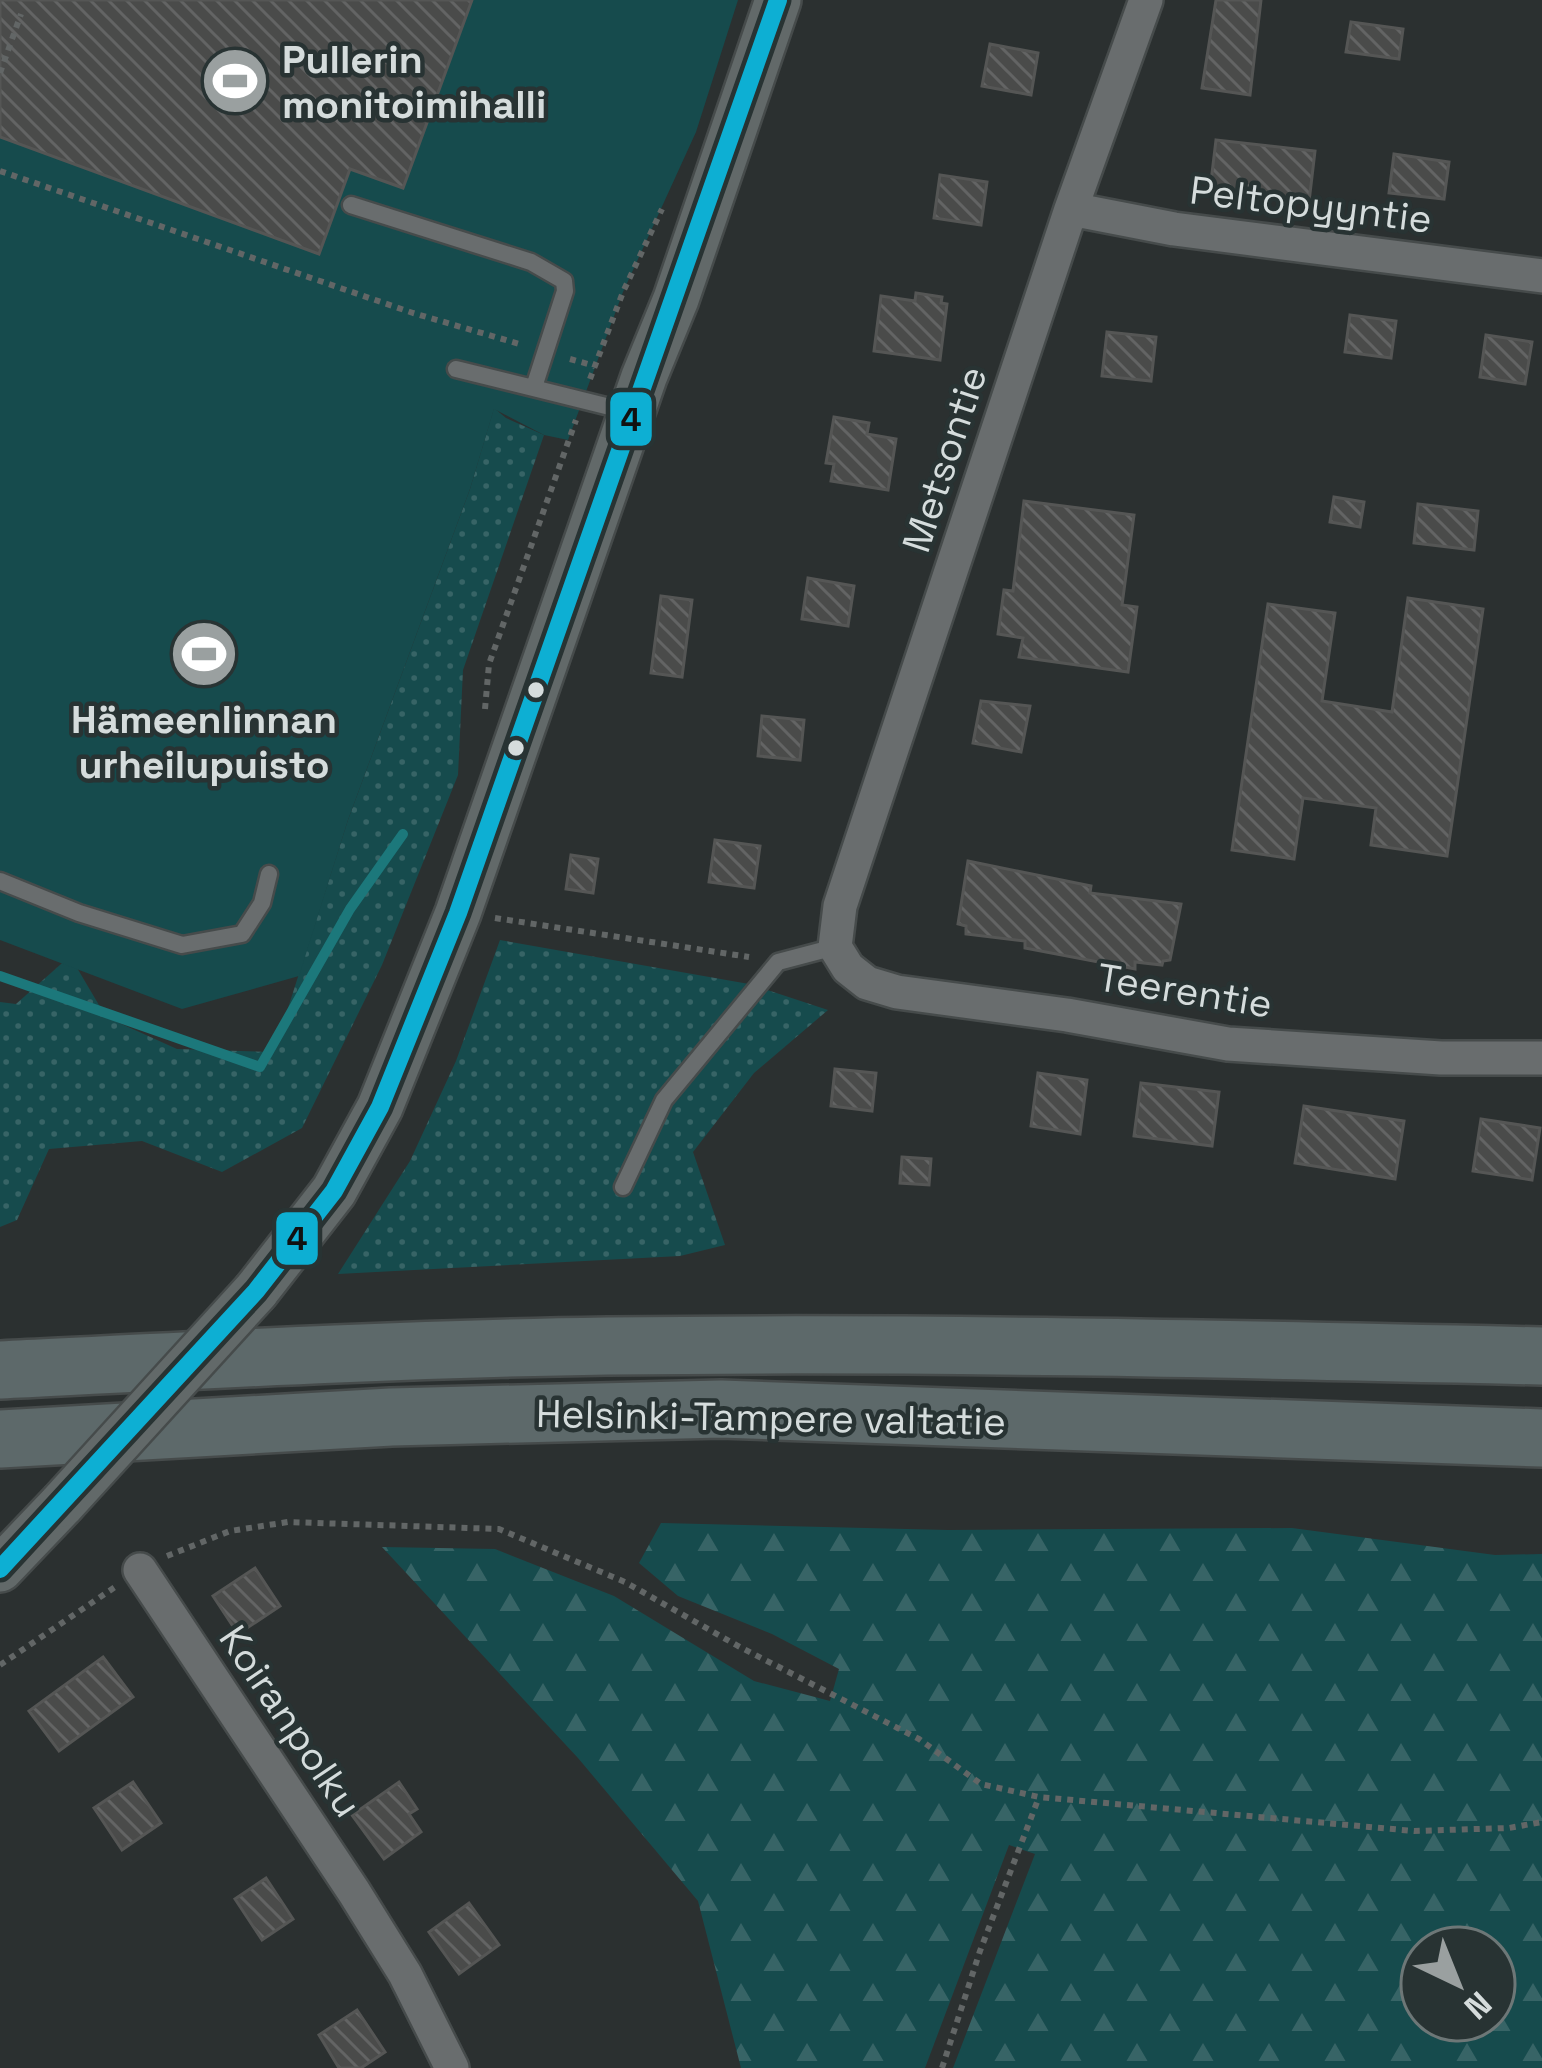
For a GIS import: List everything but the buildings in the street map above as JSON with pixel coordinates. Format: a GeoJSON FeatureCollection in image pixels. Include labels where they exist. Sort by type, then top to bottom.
{"type":"FeatureCollection","features":[{"type":"Feature","properties":{"kind":"highway","name":"Helsinki-Tampere valtatie"},"geometry":{"type":"LineString","coordinates":[[0,1370],[390,1351],[609,1346],[1112,1347],[1542,1356]]}},
{"type":"Feature","properties":{"kind":"highway","name":"Helsinki-Tampere valtatie"},"geometry":{"type":"LineString","coordinates":[[0,1439],[391,1417],[721,1409],[1542,1438]]}},
{"type":"Feature","properties":{"kind":"main road"},"geometry":{"type":"LineString","coordinates":[[0,1569],[256,1291],[334,1191],[380,1107],[458,913],[778,0]]}},
{"type":"Feature","properties":{"kind":"street","name":"Metsontie"},"geometry":{"type":"LineString","coordinates":[[836,947],[840,906],[1071,209],[1146,0]]}},
{"type":"Feature","properties":{"kind":"street","name":"Peltopyyntie"},"geometry":{"type":"LineString","coordinates":[[1071,209],[1174,229],[1542,276]]}},
{"type":"Feature","properties":{"kind":"street","name":"Teerentie"},"geometry":{"type":"LineString","coordinates":[[836,947],[848,968],[867,983],[897,992],[1067,1015],[1228,1044],[1441,1058],[1542,1058]]}},
{"type":"Feature","properties":{"kind":"street","name":"Koiranpolku"},"geometry":{"type":"LineString","coordinates":[[140,1570],[354,1892],[405,1974],[452,2068]]}},
{"type":"Feature","properties":{"kind":"lane"},"geometry":{"type":"LineString","coordinates":[[351,205],[531,262],[563,281],[566,291],[534,386]]}},
{"type":"Feature","properties":{"kind":"lane"},"geometry":{"type":"LineString","coordinates":[[456,369],[632,413]]}},
{"type":"Feature","properties":{"kind":"lane"},"geometry":{"type":"LineString","coordinates":[[0,881],[79,913],[182,945],[242,934],[262,903],[269,874]]}},
{"type":"Feature","properties":{"kind":"lane"},"geometry":{"type":"LineString","coordinates":[[622,1187],[664,1100],[778,962],[836,947]]}},
{"type":"Feature","properties":{"kind":"path"},"geometry":{"type":"LineString","coordinates":[[0,73],[21,14]]}},
{"type":"Feature","properties":{"kind":"path"},"geometry":{"type":"LineString","coordinates":[[0,172],[413,313],[518,343]]}},
{"type":"Feature","properties":{"kind":"path"},"geometry":{"type":"LineString","coordinates":[[510,920],[778,962]]}},
{"type":"Feature","properties":{"kind":"path"},"geometry":{"type":"LineString","coordinates":[[0,1665],[140,1570],[230,1531],[288,1522],[499,1529],[625,1582],[919,1739],[981,1784],[1039,1797],[1414,1832],[1542,1822]]}},
{"type":"Feature","properties":{"kind":"path"},"geometry":{"type":"LineString","coordinates":[[942,2068],[980,1951],[1039,1797]]}},
{"type":"Feature","properties":{"kind":"green space","name":"Hämeenlinnan urheilupuisto"},"geometry":{"type":"Polygon","coordinates":[[[0,0],[738,0],[696,132],[623,292],[568,440],[544,435],[494,409],[470,489],[348,820],[299,976],[182,1009],[0,940],[0,0]]]}},
{"type":"Feature","properties":{"kind":"green space"},"geometry":{"type":"Polygon","coordinates":[[[494,408],[544,435],[463,670],[458,775],[382,965],[302,1128],[222,1172],[142,1141],[49,1149],[17,1220],[0,1227],[0,1002],[16,1004],[70,956],[106,1017],[177,1049],[274,1052],[348,820],[470,489],[494,408]]]}},
{"type":"Feature","properties":{"kind":"green space"},"geometry":{"type":"Polygon","coordinates":[[[500,940],[749,984],[828,1010],[754,1073],[693,1152],[725,1245],[680,1256],[338,1274],[410,1161],[456,1061],[500,940]]]}},
{"type":"Feature","properties":{"kind":"green space"},"geometry":{"type":"Polygon","coordinates":[[[661,1523],[948,1530],[1292,1528],[1495,1555],[1542,1554],[1542,2068],[953,2068],[1035,1854],[1009,1845],[925,2068],[741,2068],[698,1901],[578,1758],[382,1547],[495,1549],[614,1596],[754,1681],[830,1701],[839,1669],[772,1634],[678,1596],[639,1563],[661,1523]]]}},
{"type":"Feature","properties":{"kind":"waterway"},"geometry":{"type":"LineString","coordinates":[[0,976],[260,1067],[350,909],[403,834]]}},
{"type":"Feature","properties":{"kind":"transit line","name":"4"},"geometry":{"type":"LineString","coordinates":[[0,1569],[256,1291],[334,1191],[380,1107],[458,913],[778,0]]}},
{"type":"Feature","properties":{"kind":"place","name":"Pullerin monitoimihalli"},"geometry":{"type":"Point","coordinates":[235,81]}},
{"type":"Feature","properties":{"kind":"place","name":"Hämeenlinnan urheilupuisto"},"geometry":{"type":"Point","coordinates":[204,654]}}]}
